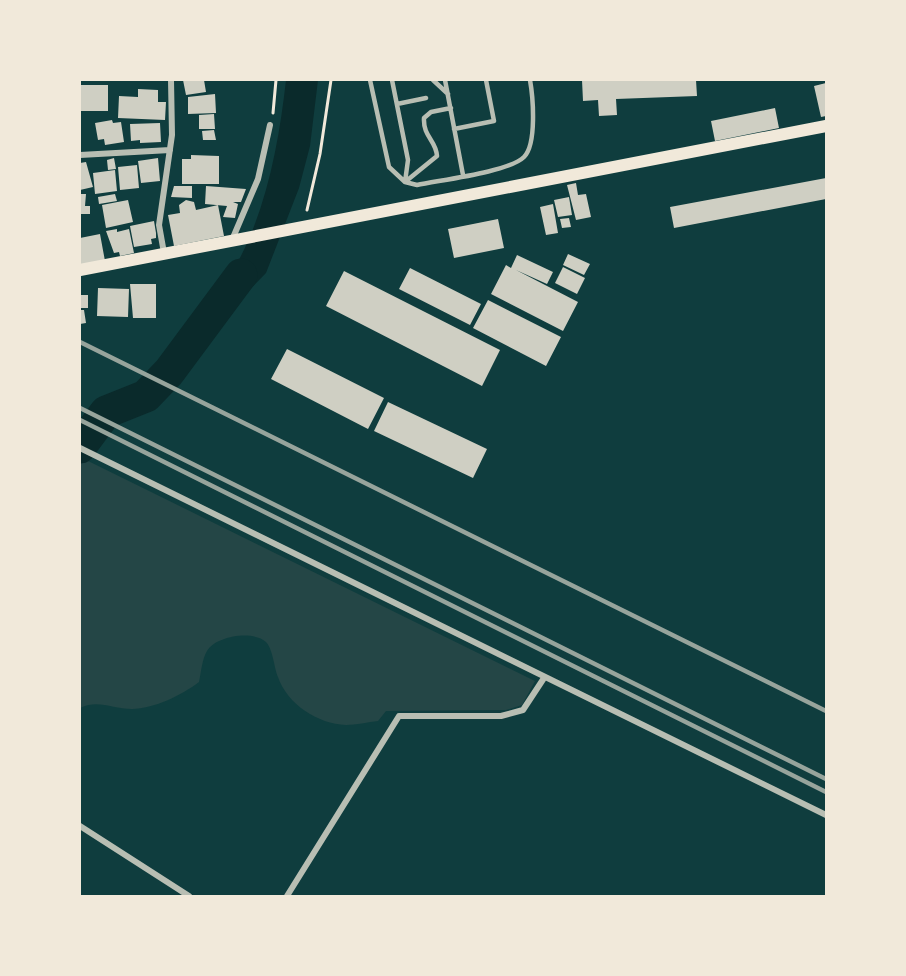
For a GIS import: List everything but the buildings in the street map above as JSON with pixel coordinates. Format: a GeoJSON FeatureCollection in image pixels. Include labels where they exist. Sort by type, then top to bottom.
{"type":"FeatureCollection","features":[{"type":"Feature","properties":{"kind":"main road"},"geometry":{"type":"LineString","coordinates":[[80,270],[826,126]]}},
{"type":"Feature","properties":{"kind":"street"},"geometry":{"type":"LineString","coordinates":[[164,253],[159,225],[170,150],[171,80]]}},
{"type":"Feature","properties":{"kind":"street"},"geometry":{"type":"LineString","coordinates":[[232,241],[258,179],[270,125]]}},
{"type":"Feature","properties":{"kind":"street"},"geometry":{"type":"LineString","coordinates":[[80,155],[170,150]]}},
{"type":"Feature","properties":{"kind":"street"},"geometry":{"type":"LineString","coordinates":[[80,448],[826,815]]}},
{"type":"Feature","properties":{"kind":"street"},"geometry":{"type":"LineString","coordinates":[[287,897],[399,716],[501,716],[523,710],[544,678]]}},
{"type":"Feature","properties":{"kind":"street"},"geometry":{"type":"LineString","coordinates":[[80,825],[189,897]]}},
{"type":"Feature","properties":{"kind":"lane"},"geometry":{"type":"LineString","coordinates":[[370,80],[389,167],[405,182],[417,185],[507,167],[525,156],[531,141],[533,98],[531,80]]}},
{"type":"Feature","properties":{"kind":"lane"},"geometry":{"type":"LineString","coordinates":[[392,80],[408,160],[405,182]]}},
{"type":"Feature","properties":{"kind":"lane"},"geometry":{"type":"LineString","coordinates":[[433,80],[448,94]]}},
{"type":"Feature","properties":{"kind":"lane"},"geometry":{"type":"LineString","coordinates":[[446,80],[463,175]]}},
{"type":"Feature","properties":{"kind":"lane"},"geometry":{"type":"LineString","coordinates":[[454,129],[494,121],[486,80]]}},
{"type":"Feature","properties":{"kind":"lane"},"geometry":{"type":"LineString","coordinates":[[397,104],[426,98]]}},
{"type":"Feature","properties":{"kind":"lane"},"geometry":{"type":"LineString","coordinates":[[405,182],[437,156],[436,149],[423,130],[424,118],[431,112],[451,108]]}},
{"type":"Feature","properties":{"kind":"path"},"geometry":{"type":"LineString","coordinates":[[270,125],[276,80]]}},
{"type":"Feature","properties":{"kind":"path"},"geometry":{"type":"LineString","coordinates":[[303,227],[320,154],[331,80]]}},
{"type":"Feature","properties":{"kind":"shaded area"},"geometry":{"type":"Polygon","coordinates":[[[286,80],[318,80],[310,146],[299,188],[266,273],[232,308],[206,311],[231,275],[255,225],[275,153],[286,80]]]}},
{"type":"Feature","properties":{"kind":"shaded area"},"geometry":{"type":"Polygon","coordinates":[[[80,457],[535,681],[522,705],[506,710],[386,711],[378,721],[350,725],[335,724],[305,711],[288,696],[282,687],[266,642],[253,636],[235,636],[218,642],[207,651],[199,682],[167,700],[149,707],[132,709],[99,704],[80,708],[80,457]]]}},
{"type":"Feature","properties":{"kind":"waterway"},"geometry":{"type":"LineString","coordinates":[[80,447],[106,412],[146,396],[169,372],[241,275]]}},
{"type":"Feature","properties":{"kind":"railway"},"geometry":{"type":"LineString","coordinates":[[80,342],[826,711]]}},
{"type":"Feature","properties":{"kind":"railway"},"geometry":{"type":"LineString","coordinates":[[80,408],[826,779]]}},
{"type":"Feature","properties":{"kind":"railway"},"geometry":{"type":"LineString","coordinates":[[80,420],[826,792]]}}]}
